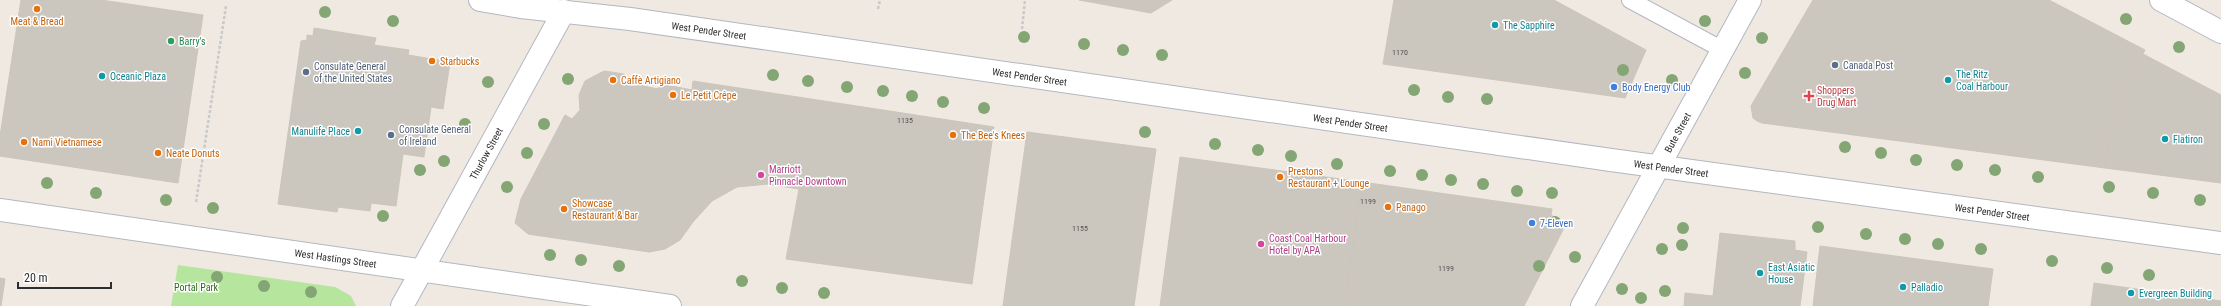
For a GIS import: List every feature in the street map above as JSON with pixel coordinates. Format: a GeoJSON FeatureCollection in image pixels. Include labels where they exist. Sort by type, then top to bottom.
{"type":"FeatureCollection","features":[{"type":"Feature","properties":{"kind":"main road","name":"West Pender Street"},"geometry":{"type":"LineString","coordinates":[[480,0],[567,5],[646,21],[1660,166],[2221,243]]}},
{"type":"Feature","properties":{"kind":"main road","name":"Bute Street"},"geometry":{"type":"LineString","coordinates":[[1582,306],[1750,0]]}},
{"type":"Feature","properties":{"kind":"main road"},"geometry":{"type":"LineString","coordinates":[[2161,0],[2221,32]]}},
{"type":"Feature","properties":{"kind":"main road","name":"Thurlow Street"},"geometry":{"type":"LineString","coordinates":[[402,306],[567,5]]}},
{"type":"Feature","properties":{"kind":"main road","name":"West Hastings Street"},"geometry":{"type":"LineString","coordinates":[[0,210],[670,306]]}},
{"type":"Feature","properties":{"kind":"lane"},"geometry":{"type":"LineString","coordinates":[[1630,0],[1723,50]]}},
{"type":"Feature","properties":{"kind":"path"},"geometry":{"type":"LineString","coordinates":[[878,9],[880,0]]}},
{"type":"Feature","properties":{"kind":"path"},"geometry":{"type":"LineString","coordinates":[[1022,29],[1026,0]]}},
{"type":"Feature","properties":{"kind":"path"},"geometry":{"type":"LineString","coordinates":[[196,202],[226,6]]}},
{"type":"Feature","properties":{"kind":"green space","name":"Portal Park"},"geometry":{"type":"Polygon","coordinates":[[[178,265],[335,287],[351,296],[356,306],[171,306],[178,265]]]}},
{"type":"Feature","properties":{"kind":"building","name":"Oceanic Plaza"},"geometry":{"type":"Polygon","coordinates":[[[21,0],[101,0],[203,15],[178,183],[0,156],[0,136],[21,0]]]}},
{"type":"Feature","properties":{"kind":"building"},"geometry":{"type":"Polygon","coordinates":[[[1079,0],[1172,0],[1151,13],[1079,0]]]}},
{"type":"Feature","properties":{"kind":"building","name":"The Sapphire"},"geometry":{"type":"Polygon","coordinates":[[[1394,0],[1554,0],[1646,50],[1625,98],[1383,64],[1394,0]]]}},
{"type":"Feature","properties":{"kind":"building","name":"The Ritz Coal Harbour"},"geometry":{"type":"Polygon","coordinates":[[[1813,0],[2049,0],[2145,50],[2113,110],[2105,168],[1762,123],[1757,121],[1753,118],[1751,106],[1813,0]]]}},
{"type":"Feature","properties":{"kind":"building","name":"Manulife Place"},"geometry":{"type":"Polygon","coordinates":[[[314,28],[376,38],[374,45],[409,50],[408,55],[450,62],[443,109],[431,107],[424,157],[403,154],[396,206],[371,203],[370,211],[338,207],[337,212],[278,204],[301,41],[307,40],[307,35],[313,36],[314,28]]]}},
{"type":"Feature","properties":{"kind":"building","name":"Flatiron"},"geometry":{"type":"Polygon","coordinates":[[[2143,54],[2221,95],[2221,183],[2105,168],[2113,110],[2143,54]]]}},
{"type":"Feature","properties":{"kind":"building","name":"Marriott Pinnacle Downtown"},"geometry":{"type":"Polygon","coordinates":[[[604,71],[624,74],[634,84],[658,89],[661,84],[692,90],[693,81],[994,127],[972,284],[786,259],[799,189],[768,184],[737,187],[712,201],[693,222],[680,240],[665,249],[649,252],[528,234],[515,223],[521,199],[565,115],[572,119],[580,110],[579,95],[585,81],[604,71]]]}},
{"type":"Feature","properties":{"kind":"building"},"geometry":{"type":"Polygon","coordinates":[[[1027,132],[1156,149],[1134,306],[1003,306],[1027,132]]]}},
{"type":"Feature","properties":{"kind":"building","name":"Coast Coal Harbour Hotel by APA"},"geometry":{"type":"Polygon","coordinates":[[[1180,157],[1362,182],[1344,306],[1160,306],[1180,157]]]}},
{"type":"Feature","properties":{"kind":"building"},"geometry":{"type":"Polygon","coordinates":[[[1362,182],[1552,209],[1551,215],[1561,221],[1563,230],[1524,306],[1344,306],[1362,182]]]}},
{"type":"Feature","properties":{"kind":"building","name":"East Asiatic House"},"geometry":{"type":"Polygon","coordinates":[[[1720,233],[1795,241],[1795,250],[1807,252],[1800,306],[1684,306],[1685,293],[1713,296],[1720,233]]]}},
{"type":"Feature","properties":{"kind":"building","name":"Palladio"},"geometry":{"type":"Polygon","coordinates":[[[1820,246],[1993,269],[1988,306],[1813,306],[1820,246]]]}},
{"type":"Feature","properties":{"kind":"building"},"geometry":{"type":"Polygon","coordinates":[[[0,278],[5,279],[1,306],[0,306],[0,278]]]}},
{"type":"Feature","properties":{"kind":"building","name":"Evergreen Building"},"geometry":{"type":"Polygon","coordinates":[[[2094,283],[2221,301],[2221,306],[2091,306],[2094,283]]]}},
{"type":"Feature","properties":{"kind":"place","name":"Meat & Bread"},"geometry":{"type":"Point","coordinates":[37,9]}},
{"type":"Feature","properties":{"kind":"place","name":"The Sapphire"},"geometry":{"type":"Point","coordinates":[1495,25]}},
{"type":"Feature","properties":{"kind":"place","name":"Barry's"},"geometry":{"type":"Point","coordinates":[171,41]}},
{"type":"Feature","properties":{"kind":"place","name":"Starbucks"},"geometry":{"type":"Point","coordinates":[432,61]}},
{"type":"Feature","properties":{"kind":"place","name":"Canada Post"},"geometry":{"type":"Point","coordinates":[1835,65]}},
{"type":"Feature","properties":{"kind":"place","name":"Consulate General of the United States"},"geometry":{"type":"Point","coordinates":[306,72]}},
{"type":"Feature","properties":{"kind":"place","name":"Oceanic Plaza"},"geometry":{"type":"Point","coordinates":[102,76]}},
{"type":"Feature","properties":{"kind":"place","name":"Caffè Artigiano"},"geometry":{"type":"Point","coordinates":[613,80]}},
{"type":"Feature","properties":{"kind":"place","name":"The Ritz Coal Harbour"},"geometry":{"type":"Point","coordinates":[1948,80]}},
{"type":"Feature","properties":{"kind":"place","name":"Body Energy Club"},"geometry":{"type":"Point","coordinates":[1614,87]}},
{"type":"Feature","properties":{"kind":"place","name":"Le Petit Crêpe"},"geometry":{"type":"Point","coordinates":[673,95]}},
{"type":"Feature","properties":{"kind":"place","name":"Shoppers Drug Mart"},"geometry":{"type":"Point","coordinates":[1809,96]}},
{"type":"Feature","properties":{"kind":"place","name":"Manulife Place"},"geometry":{"type":"Point","coordinates":[358,131]}},
{"type":"Feature","properties":{"kind":"place","name":"Consulate General of Ireland"},"geometry":{"type":"Point","coordinates":[391,135]}},
{"type":"Feature","properties":{"kind":"place","name":"The Bee's Knees"},"geometry":{"type":"Point","coordinates":[953,135]}},
{"type":"Feature","properties":{"kind":"place","name":"Flatiron"},"geometry":{"type":"Point","coordinates":[2165,139]}},
{"type":"Feature","properties":{"kind":"place","name":"Nami Vietnamese"},"geometry":{"type":"Point","coordinates":[24,142]}},
{"type":"Feature","properties":{"kind":"place","name":"Neate Donuts"},"geometry":{"type":"Point","coordinates":[158,153]}},
{"type":"Feature","properties":{"kind":"place","name":"Marriott Pinnacle Downtown"},"geometry":{"type":"Point","coordinates":[761,175]}},
{"type":"Feature","properties":{"kind":"place","name":"Prestons Restaurant + Lounge"},"geometry":{"type":"Point","coordinates":[1280,177]}},
{"type":"Feature","properties":{"kind":"place","name":"Panago"},"geometry":{"type":"Point","coordinates":[1388,207]}},
{"type":"Feature","properties":{"kind":"place","name":"Showcase Restaurant & Bar"},"geometry":{"type":"Point","coordinates":[564,209]}},
{"type":"Feature","properties":{"kind":"place","name":"7-Eleven"},"geometry":{"type":"Point","coordinates":[1532,223]}},
{"type":"Feature","properties":{"kind":"place","name":"Coast Coal Harbour Hotel by APA"},"geometry":{"type":"Point","coordinates":[1261,244]}},
{"type":"Feature","properties":{"kind":"place","name":"East Asiatic House"},"geometry":{"type":"Point","coordinates":[1760,273]}},
{"type":"Feature","properties":{"kind":"place","name":"Palladio"},"geometry":{"type":"Point","coordinates":[1903,287]}},
{"type":"Feature","properties":{"kind":"place","name":"Evergreen Building"},"geometry":{"type":"Point","coordinates":[2131,293]}}]}
